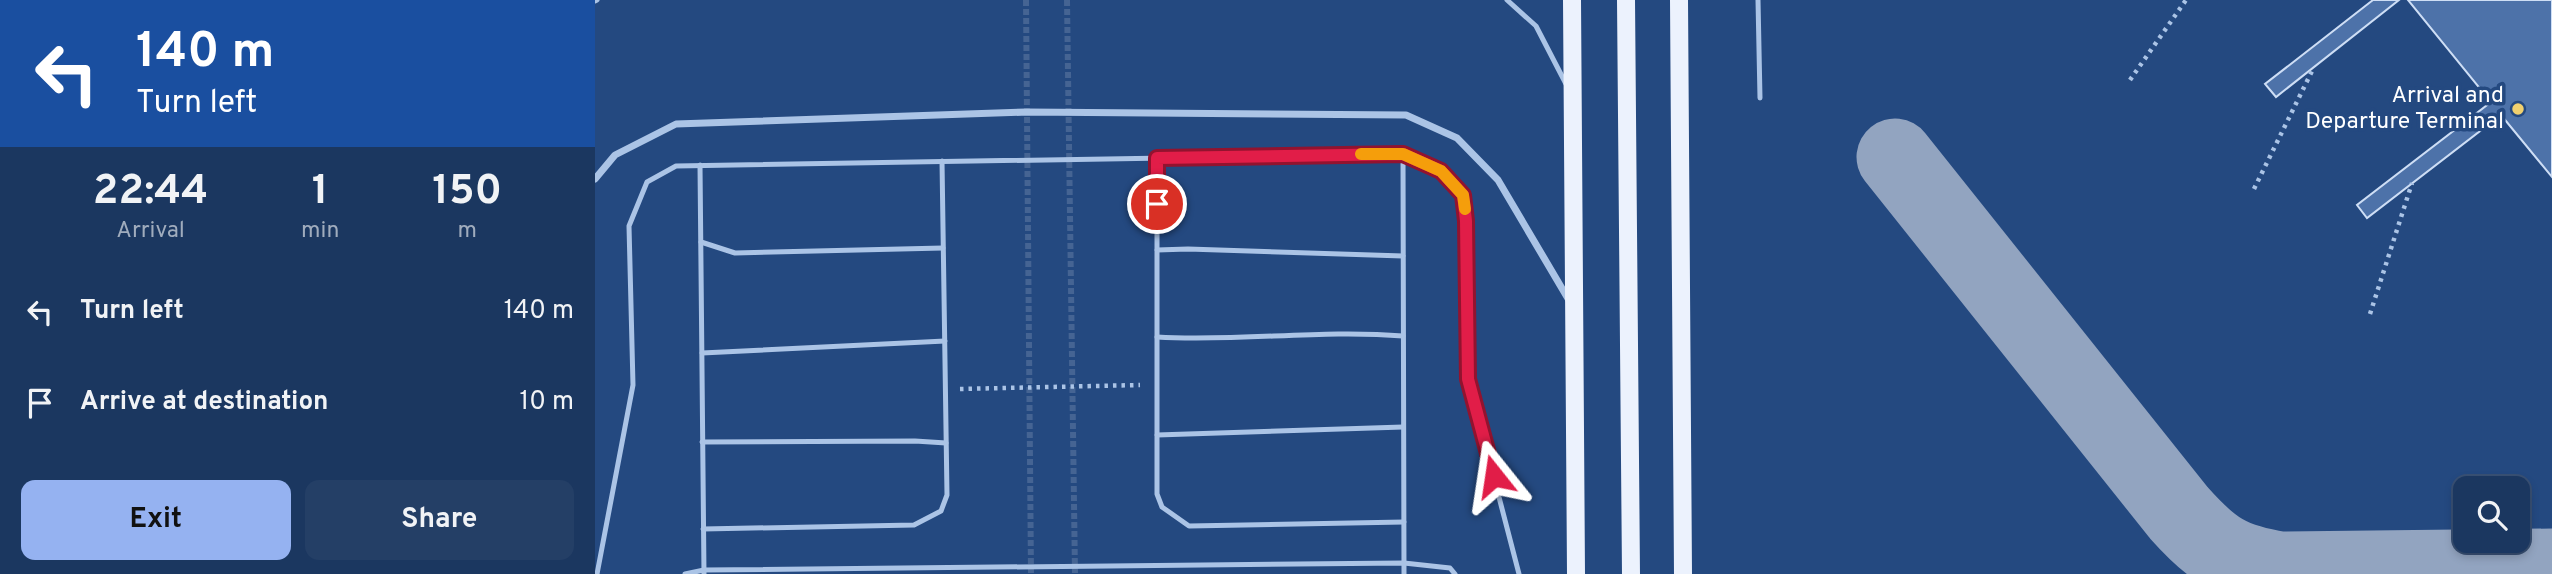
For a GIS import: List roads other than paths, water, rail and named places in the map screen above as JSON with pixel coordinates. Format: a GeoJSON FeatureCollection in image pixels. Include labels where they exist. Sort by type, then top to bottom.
{"type":"FeatureCollection","features":[{"type":"Feature","properties":{"kind":"main road"},"geometry":{"type":"LineString","coordinates":[[1572,0],[1576,574]]}},
{"type":"Feature","properties":{"kind":"main road"},"geometry":{"type":"LineString","coordinates":[[1626,0],[1631,574]]}},
{"type":"Feature","properties":{"kind":"main road"},"geometry":{"type":"LineString","coordinates":[[1679,0],[1683,574]]}},
{"type":"Feature","properties":{"kind":"street"},"geometry":{"type":"LineString","coordinates":[[595,179],[615,155],[676,124],[1027,112],[1406,115],[1457,138],[1498,180],[1574,308]]}},
{"type":"Feature","properties":{"kind":"lane"},"geometry":{"type":"LineString","coordinates":[[1507,0],[1536,26],[1573,96]]}},
{"type":"Feature","properties":{"kind":"lane"},"geometry":{"type":"LineString","coordinates":[[1758,0],[1760,98]]}},
{"type":"Feature","properties":{"kind":"lane"},"geometry":{"type":"LineString","coordinates":[[1403,154],[1404,574]]}},
{"type":"Feature","properties":{"kind":"lane"},"geometry":{"type":"LineString","coordinates":[[597,574],[633,385],[629,226],[647,182],[676,166],[1403,154],[1441,171],[1463,195],[1466,221],[1468,379],[1519,574]]}},
{"type":"Feature","properties":{"kind":"lane"},"geometry":{"type":"LineString","coordinates":[[1157,158],[1157,494],[1162,507],[1189,526],[1404,522]]}},
{"type":"Feature","properties":{"kind":"lane"},"geometry":{"type":"LineString","coordinates":[[703,529],[914,525],[941,511],[947,495],[942,161]]}},
{"type":"Feature","properties":{"kind":"lane"},"geometry":{"type":"LineString","coordinates":[[700,165],[704,572]]}},
{"type":"Feature","properties":{"kind":"lane"},"geometry":{"type":"LineString","coordinates":[[701,242],[735,253],[943,248]]}},
{"type":"Feature","properties":{"kind":"lane"},"geometry":{"type":"LineString","coordinates":[[1157,250],[1403,256]]}},
{"type":"Feature","properties":{"kind":"lane"},"geometry":{"type":"LineString","coordinates":[[1157,337],[1188,339],[1367,333],[1403,336]]}},
{"type":"Feature","properties":{"kind":"lane"},"geometry":{"type":"LineString","coordinates":[[702,353],[944,341]]}},
{"type":"Feature","properties":{"kind":"lane"},"geometry":{"type":"LineString","coordinates":[[1157,435],[1403,427]]}},
{"type":"Feature","properties":{"kind":"lane"},"geometry":{"type":"LineString","coordinates":[[702,442],[946,443]]}},
{"type":"Feature","properties":{"kind":"lane"},"geometry":{"type":"LineString","coordinates":[[685,574],[967,567],[1404,563],[1450,568],[1455,574]]}},
{"type":"Feature","properties":{"kind":"lane"},"geometry":{"type":"LineString","coordinates":[[1126,565],[1126,574]]}},
{"type":"Feature","properties":{"kind":"lane"},"geometry":{"type":"LineString","coordinates":[[967,567],[967,574]]}},
{"type":"Feature","properties":{"kind":"tunnel"},"geometry":{"type":"LineString","coordinates":[[1026,0],[1031,574]]}},
{"type":"Feature","properties":{"kind":"tunnel"},"geometry":{"type":"LineString","coordinates":[[1067,0],[1075,574]]}},
{"type":"Feature","properties":{"kind":"place","name":"Arrival and Departure Terminal"},"geometry":{"type":"Point","coordinates":[2518,109]}}]}
